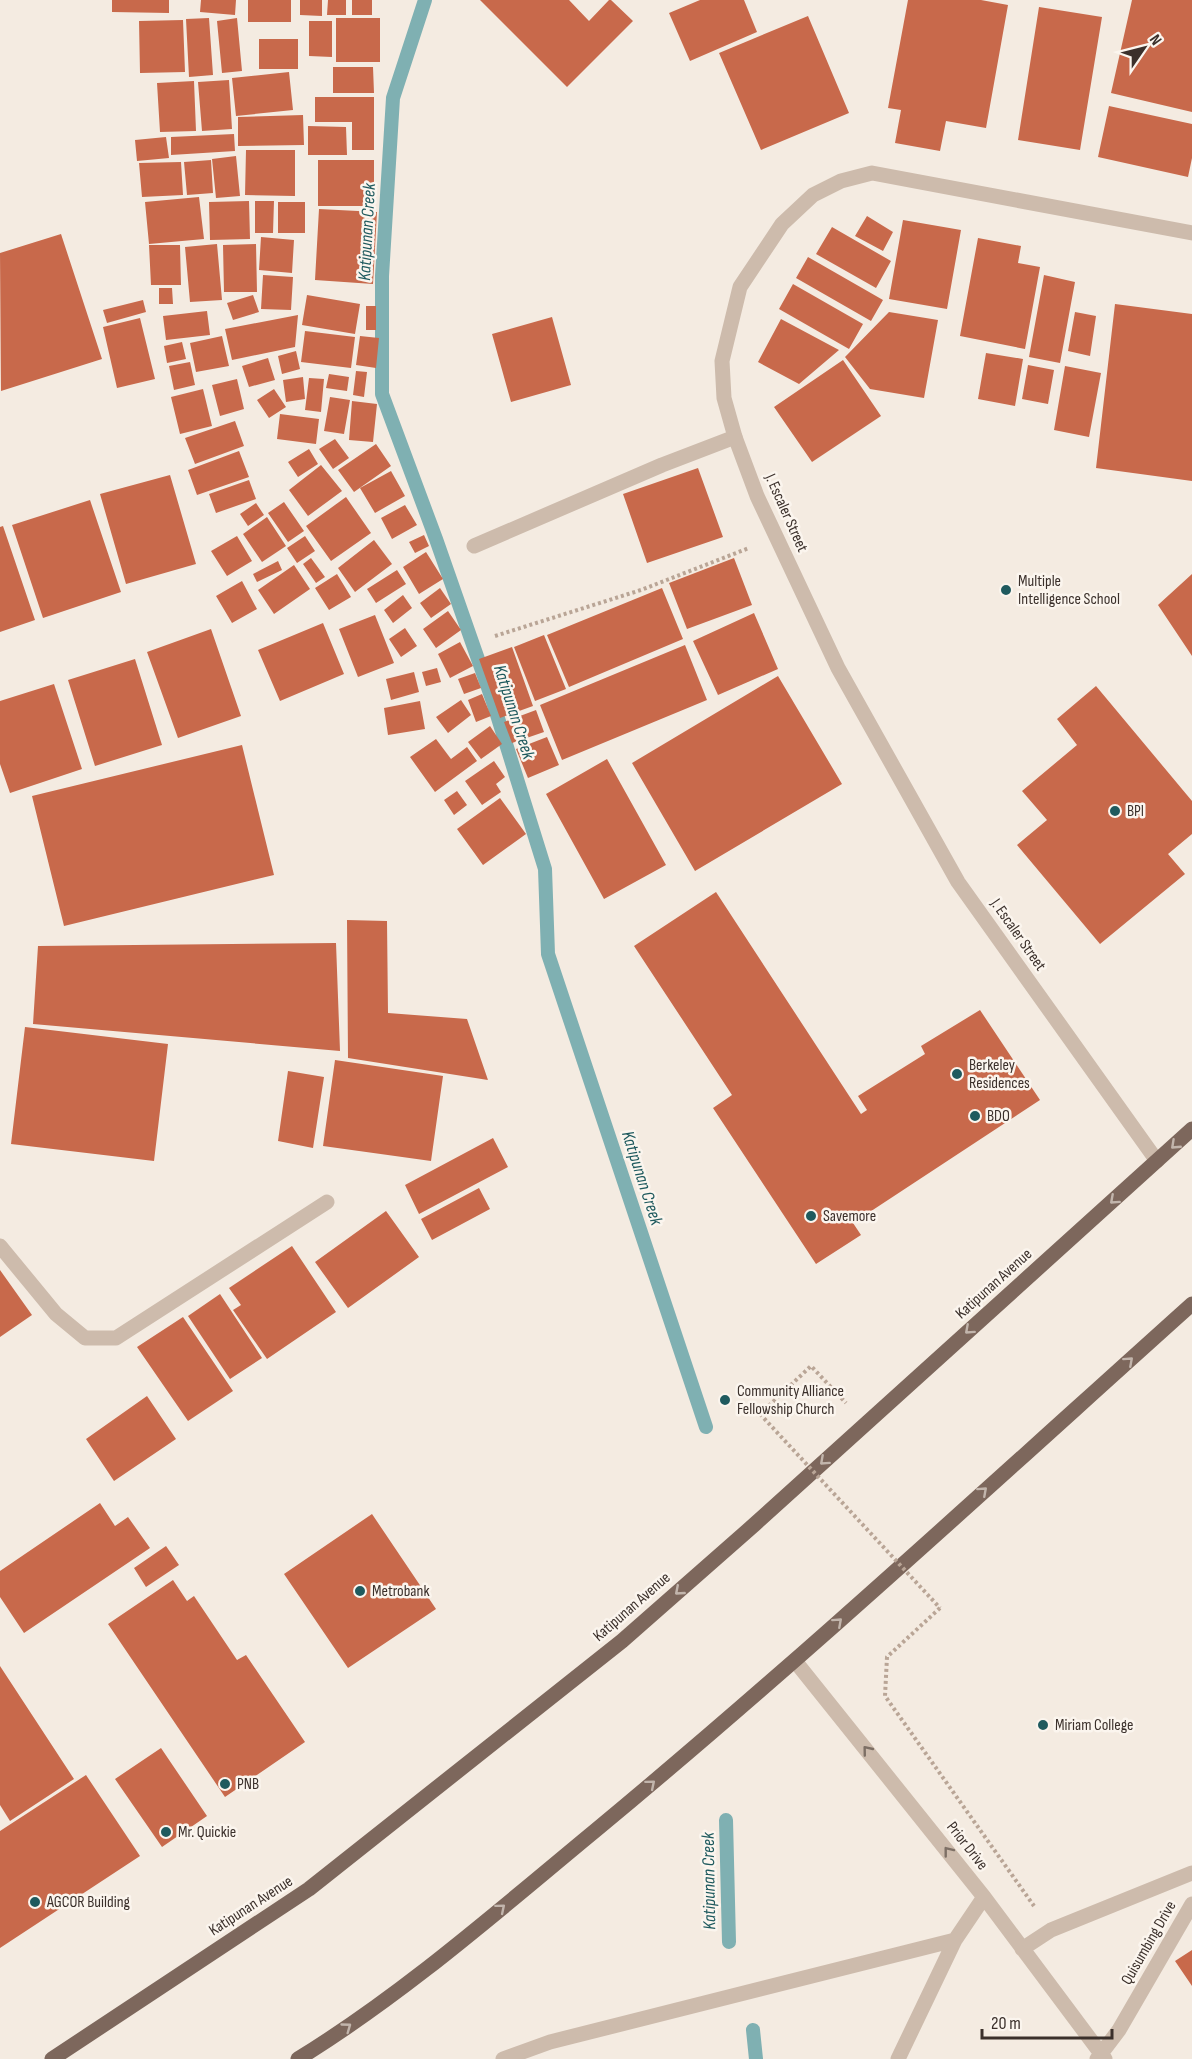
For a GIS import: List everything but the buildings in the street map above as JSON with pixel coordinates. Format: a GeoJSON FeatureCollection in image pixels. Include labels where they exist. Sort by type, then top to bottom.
{"type":"FeatureCollection","features":[{"type":"Feature","properties":{"kind":"main road","name":"Katipunan Avenue"},"geometry":{"type":"LineString","coordinates":[[52,2059],[309,1889],[622,1641],[1192,1129]]}},
{"type":"Feature","properties":{"kind":"main road"},"geometry":{"type":"LineString","coordinates":[[298,2059],[430,1968],[712,1734],[1192,1304]]}},
{"type":"Feature","properties":{"kind":"street","name":"J. Escaler Street"},"geometry":{"type":"LineString","coordinates":[[1157,1161],[958,882],[838,668],[758,496],[735,437],[724,398],[722,361],[740,287],[782,224],[813,195],[841,180],[872,173],[1192,233]]}},
{"type":"Feature","properties":{"kind":"street"},"geometry":{"type":"LineString","coordinates":[[474,546],[662,465],[735,437]]}},
{"type":"Feature","properties":{"kind":"street"},"geometry":{"type":"LineString","coordinates":[[0,1246],[56,1314],[85,1338],[116,1338],[327,1202]]}},
{"type":"Feature","properties":{"kind":"street","name":"Prior Drive"},"geometry":{"type":"LineString","coordinates":[[795,1661],[984,1897],[1101,2057]]}},
{"type":"Feature","properties":{"kind":"street"},"geometry":{"type":"LineString","coordinates":[[1022,1948],[1051,1930],[1192,1873]]}},
{"type":"Feature","properties":{"kind":"street"},"geometry":{"type":"LineString","coordinates":[[898,2059],[955,1940],[984,1897]]}},
{"type":"Feature","properties":{"kind":"street","name":"Quisumbing Drive"},"geometry":{"type":"LineString","coordinates":[[1101,2057],[1192,1904]]}},
{"type":"Feature","properties":{"kind":"street"},"geometry":{"type":"LineString","coordinates":[[503,2059],[550,2042],[955,1940]]}},
{"type":"Feature","properties":{"kind":"path"},"geometry":{"type":"LineString","coordinates":[[495,636],[641,590],[778,537]]}},
{"type":"Feature","properties":{"kind":"path"},"geometry":{"type":"LineString","coordinates":[[865,1424],[812,1366],[760,1414],[940,1608],[887,1658],[885,1696],[1051,1930]]}},
{"type":"Feature","properties":{"kind":"waterway","name":"Katipunan Creek"},"geometry":{"type":"LineString","coordinates":[[425,0],[393,98],[382,276],[382,394],[493,702],[545,869],[548,954],[706,1427]]}},
{"type":"Feature","properties":{"kind":"waterway","name":"Katipunan Creek"},"geometry":{"type":"LineString","coordinates":[[726,1820],[729,1942]]}},
{"type":"Feature","properties":{"kind":"waterway","name":"Katipunan Creek"},"geometry":{"type":"LineString","coordinates":[[753,2030],[756,2059]]}},
{"type":"Feature","properties":{"kind":"place","name":"Multiple Intelligence School"},"geometry":{"type":"Point","coordinates":[1006,590]}},
{"type":"Feature","properties":{"kind":"place","name":"BPI"},"geometry":{"type":"Point","coordinates":[1115,811]}},
{"type":"Feature","properties":{"kind":"place","name":"Berkeley Residences"},"geometry":{"type":"Point","coordinates":[957,1074]}},
{"type":"Feature","properties":{"kind":"place","name":"BDO"},"geometry":{"type":"Point","coordinates":[975,1116]}},
{"type":"Feature","properties":{"kind":"place","name":"Savemore"},"geometry":{"type":"Point","coordinates":[811,1216]}},
{"type":"Feature","properties":{"kind":"place","name":"Community Alliance Fellowship Church"},"geometry":{"type":"Point","coordinates":[725,1400]}},
{"type":"Feature","properties":{"kind":"place","name":"Metrobank"},"geometry":{"type":"Point","coordinates":[360,1591]}},
{"type":"Feature","properties":{"kind":"place","name":"Miriam College"},"geometry":{"type":"Point","coordinates":[1043,1725]}},
{"type":"Feature","properties":{"kind":"place","name":"PNB"},"geometry":{"type":"Point","coordinates":[225,1784]}},
{"type":"Feature","properties":{"kind":"place","name":"Mr. Quickie"},"geometry":{"type":"Point","coordinates":[166,1832]}},
{"type":"Feature","properties":{"kind":"place","name":"AGCOR Building"},"geometry":{"type":"Point","coordinates":[35,1902]}}]}
